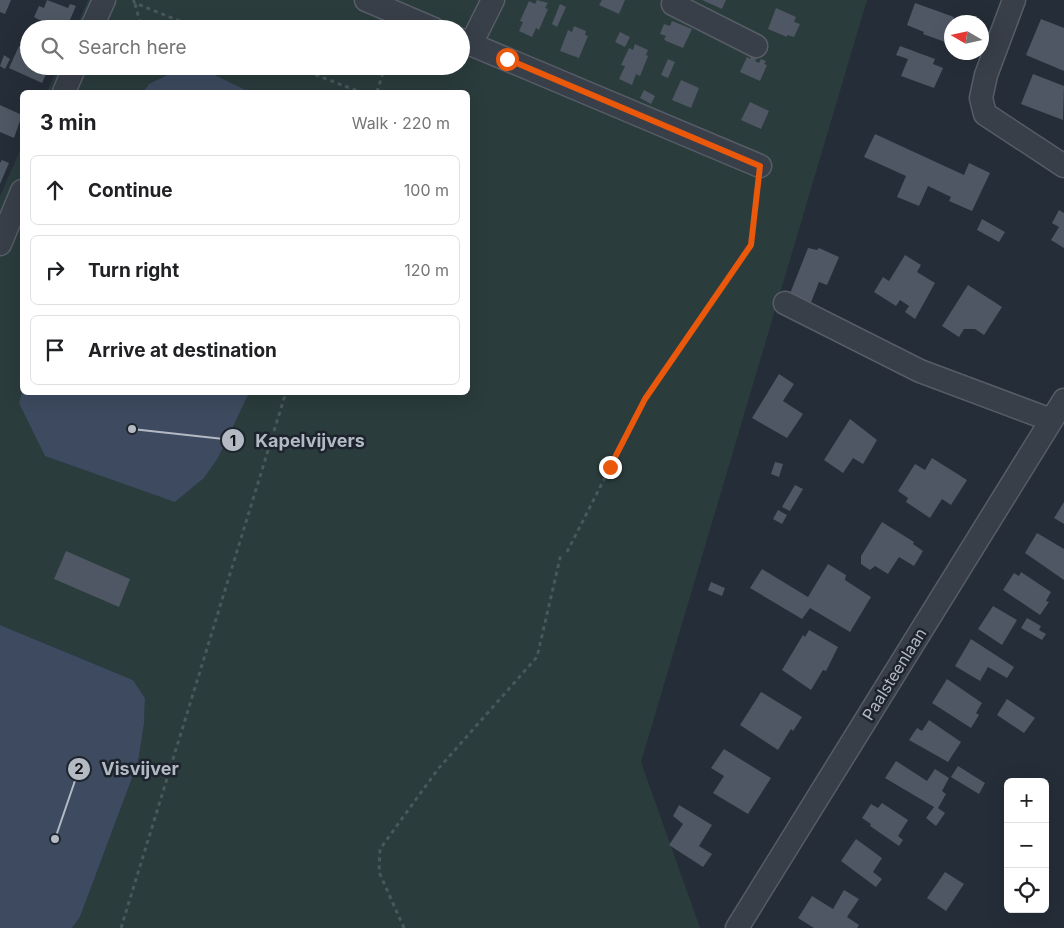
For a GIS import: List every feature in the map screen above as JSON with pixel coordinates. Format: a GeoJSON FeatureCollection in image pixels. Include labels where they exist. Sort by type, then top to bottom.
{"type":"FeatureCollection","features":[{"type":"Feature","properties":{"kind":"street"},"geometry":{"type":"LineString","coordinates":[[95,20],[104,0]]}},
{"type":"Feature","properties":{"kind":"street"},"geometry":{"type":"LineString","coordinates":[[366,0],[413,20]]}},
{"type":"Feature","properties":{"kind":"street"},"geometry":{"type":"LineString","coordinates":[[470,36],[493,0]]}},
{"type":"Feature","properties":{"kind":"street"},"geometry":{"type":"LineString","coordinates":[[675,0],[674,4],[756,46]]}},
{"type":"Feature","properties":{"kind":"street"},"geometry":{"type":"LineString","coordinates":[[1014,0],[986,75],[980,98],[985,114],[1064,166]]}},
{"type":"Feature","properties":{"kind":"street"},"geometry":{"type":"LineString","coordinates":[[470,44],[760,166]]}},
{"type":"Feature","properties":{"kind":"street"},"geometry":{"type":"LineString","coordinates":[[65,90],[71,75]]}},
{"type":"Feature","properties":{"kind":"street"},"geometry":{"type":"LineString","coordinates":[[0,244],[20,196]]}},
{"type":"Feature","properties":{"kind":"street"},"geometry":{"type":"LineString","coordinates":[[785,303],[920,371],[1051,420]]}},
{"type":"Feature","properties":{"kind":"street","name":"Paalsteenlaan"},"geometry":{"type":"LineString","coordinates":[[737,928],[1064,400]]}},
{"type":"Feature","properties":{"kind":"path"},"geometry":{"type":"LineString","coordinates":[[134,2],[139,20]]}},
{"type":"Feature","properties":{"kind":"path"},"geometry":{"type":"LineString","coordinates":[[134,2],[177,20]]}},
{"type":"Feature","properties":{"kind":"path"},"geometry":{"type":"LineString","coordinates":[[316,75],[355,90]]}},
{"type":"Feature","properties":{"kind":"path"},"geometry":{"type":"LineString","coordinates":[[379,90],[383,75]]}},
{"type":"Feature","properties":{"kind":"path"},"geometry":{"type":"LineString","coordinates":[[567,552],[645,399],[751,245],[760,166]]}},
{"type":"Feature","properties":{"kind":"path"},"geometry":{"type":"LineString","coordinates":[[122,928],[285,395]]}},
{"type":"Feature","properties":{"kind":"path"},"geometry":{"type":"LineString","coordinates":[[404,928],[379,872],[380,849],[438,769],[537,657],[561,554]]}},
{"type":"Feature","properties":{"kind":"shaded area"},"geometry":{"type":"Polygon","coordinates":[[[88,0],[867,0],[641,762],[700,928],[72,928],[80,917],[138,762],[144,724],[145,698],[133,680],[0,625],[0,196],[20,151],[21,395],[19,403],[175,502],[204,478],[218,458],[248,395],[470,395],[470,90],[246,90],[213,75],[470,75],[470,20],[79,20],[88,0]]]}},
{"type":"Feature","properties":{"kind":"shaded area"},"geometry":{"type":"Polygon","coordinates":[[[54,75],[167,75],[149,84],[144,90],[48,90],[54,75]]]}},
{"type":"Feature","properties":{"kind":"water"},"geometry":{"type":"Polygon","coordinates":[[[167,75],[215,75],[246,90],[144,90],[149,84],[167,75]]]}},
{"type":"Feature","properties":{"kind":"water"},"geometry":{"type":"Polygon","coordinates":[[[21,395],[248,395],[218,458],[204,478],[175,502],[45,456],[19,403],[21,395]]]}},
{"type":"Feature","properties":{"kind":"water"},"geometry":{"type":"Polygon","coordinates":[[[0,625],[133,680],[145,698],[144,724],[138,762],[80,917],[72,928],[0,928],[0,625]]]}},
{"type":"Feature","properties":{"kind":"building"},"geometry":{"type":"Polygon","coordinates":[[[0,0],[11,0],[5,14],[0,12],[0,0]]]}},
{"type":"Feature","properties":{"kind":"building"},"geometry":{"type":"Polygon","coordinates":[[[47,0],[68,8],[70,4],[76,6],[70,20],[40,20],[34,17],[39,6],[44,8],[47,0]]]}},
{"type":"Feature","properties":{"kind":"building"},"geometry":{"type":"Polygon","coordinates":[[[537,0],[548,3],[545,8],[548,9],[539,30],[536,28],[532,37],[519,31],[523,22],[520,21],[529,1],[535,4],[537,0]]]}},
{"type":"Feature","properties":{"kind":"building"},"geometry":{"type":"Polygon","coordinates":[[[602,0],[625,0],[619,14],[599,5],[602,0]]]}},
{"type":"Feature","properties":{"kind":"building"},"geometry":{"type":"Polygon","coordinates":[[[702,0],[726,0],[722,9],[702,0]]]}},
{"type":"Feature","properties":{"kind":"building"},"geometry":{"type":"Polygon","coordinates":[[[915,3],[948,15],[944,15],[944,42],[923,34],[924,32],[907,25],[915,3]]]}},
{"type":"Feature","properties":{"kind":"building"},"geometry":{"type":"Polygon","coordinates":[[[560,4],[566,7],[557,27],[552,24],[560,4]]]}},
{"type":"Feature","properties":{"kind":"building"},"geometry":{"type":"Polygon","coordinates":[[[776,8],[796,17],[794,22],[800,24],[794,37],[787,35],[787,37],[768,29],[776,8]]]}},
{"type":"Feature","properties":{"kind":"building"},"geometry":{"type":"Polygon","coordinates":[[[1041,19],[1064,28],[1064,71],[1026,55],[1041,19]]]}},
{"type":"Feature","properties":{"kind":"building"},"geometry":{"type":"Polygon","coordinates":[[[672,21],[692,29],[683,48],[666,41],[664,39],[666,36],[660,34],[664,24],[670,26],[672,21]]]}},
{"type":"Feature","properties":{"kind":"building"},"geometry":{"type":"Polygon","coordinates":[[[574,26],[586,31],[585,35],[588,36],[579,58],[560,51],[568,30],[572,32],[574,26]]]}},
{"type":"Feature","properties":{"kind":"building"},"geometry":{"type":"Polygon","coordinates":[[[620,32],[630,37],[625,47],[615,42],[620,32]]]}},
{"type":"Feature","properties":{"kind":"building"},"geometry":{"type":"Polygon","coordinates":[[[635,44],[648,50],[646,55],[648,56],[640,76],[636,74],[632,85],[619,79],[625,66],[621,65],[629,48],[633,50],[635,44]]]}},
{"type":"Feature","properties":{"kind":"building"},"geometry":{"type":"Polygon","coordinates":[[[19,46],[20,46],[20,73],[9,68],[19,46]]]}},
{"type":"Feature","properties":{"kind":"building"},"geometry":{"type":"Polygon","coordinates":[[[900,46],[935,59],[933,64],[943,68],[934,88],[901,76],[908,59],[896,55],[900,46]]]}},
{"type":"Feature","properties":{"kind":"building"},"geometry":{"type":"Polygon","coordinates":[[[4,55],[10,59],[5,69],[0,66],[4,55]]]}},
{"type":"Feature","properties":{"kind":"building"},"geometry":{"type":"Polygon","coordinates":[[[751,55],[757,58],[755,61],[759,63],[761,59],[766,61],[764,64],[767,65],[760,81],[740,72],[747,57],[750,59],[751,55]]]}},
{"type":"Feature","properties":{"kind":"building"},"geometry":{"type":"Polygon","coordinates":[[[668,59],[675,62],[668,78],[661,75],[668,59]]]}},
{"type":"Feature","properties":{"kind":"building"},"geometry":{"type":"Polygon","coordinates":[[[1033,74],[1064,86],[1063,120],[1021,104],[1033,74]]]}},
{"type":"Feature","properties":{"kind":"building"},"geometry":{"type":"Polygon","coordinates":[[[24,75],[46,75],[42,83],[24,75]]]}},
{"type":"Feature","properties":{"kind":"building"},"geometry":{"type":"Polygon","coordinates":[[[681,80],[699,88],[691,108],[672,100],[681,80]]]}},
{"type":"Feature","properties":{"kind":"building"},"geometry":{"type":"Polygon","coordinates":[[[644,90],[655,96],[651,104],[640,98],[644,90]]]}},
{"type":"Feature","properties":{"kind":"building"},"geometry":{"type":"Polygon","coordinates":[[[750,102],[769,111],[761,129],[741,120],[750,102]]]}},
{"type":"Feature","properties":{"kind":"building"},"geometry":{"type":"Polygon","coordinates":[[[0,105],[20,114],[20,121],[14,138],[0,132],[0,105]]]}},
{"type":"Feature","properties":{"kind":"building"},"geometry":{"type":"Polygon","coordinates":[[[875,134],[964,175],[969,163],[990,173],[972,211],[949,201],[951,197],[928,186],[919,206],[897,197],[906,176],[864,157],[875,134]]]}},
{"type":"Feature","properties":{"kind":"building"},"geometry":{"type":"Polygon","coordinates":[[[2,160],[9,163],[0,184],[0,163],[2,160]]]}},
{"type":"Feature","properties":{"kind":"building"},"geometry":{"type":"Polygon","coordinates":[[[1059,210],[1064,213],[1064,248],[1051,240],[1059,227],[1052,223],[1059,210]]]}},
{"type":"Feature","properties":{"kind":"building"},"geometry":{"type":"Polygon","coordinates":[[[982,219],[1005,232],[999,242],[977,230],[982,219]]]}},
{"type":"Feature","properties":{"kind":"building"},"geometry":{"type":"Polygon","coordinates":[[[808,248],[817,250],[819,248],[839,257],[827,285],[819,282],[810,305],[789,296],[808,248]]]}},
{"type":"Feature","properties":{"kind":"building"},"geometry":{"type":"Polygon","coordinates":[[[905,255],[921,265],[917,272],[935,283],[915,319],[905,312],[909,306],[900,300],[896,306],[874,292],[883,277],[889,281],[905,255]]]}},
{"type":"Feature","properties":{"kind":"building"},"geometry":{"type":"Polygon","coordinates":[[[968,285],[1002,307],[984,335],[975,329],[964,329],[959,337],[942,326],[968,285]]]}},
{"type":"Feature","properties":{"kind":"building"},"geometry":{"type":"Polygon","coordinates":[[[779,374],[794,384],[783,401],[803,414],[787,438],[752,418],[779,374]]]}},
{"type":"Feature","properties":{"kind":"building"},"geometry":{"type":"Polygon","coordinates":[[[850,419],[877,440],[863,464],[853,458],[843,473],[824,460],[850,419]]]}},
{"type":"Feature","properties":{"kind":"building"},"geometry":{"type":"Polygon","coordinates":[[[932,458],[967,480],[951,505],[942,499],[930,518],[906,502],[908,498],[898,491],[915,464],[925,470],[932,458]]]}},
{"type":"Feature","properties":{"kind":"building"},"geometry":{"type":"Polygon","coordinates":[[[775,462],[783,464],[779,477],[771,474],[775,462]]]}},
{"type":"Feature","properties":{"kind":"building"},"geometry":{"type":"Polygon","coordinates":[[[795,485],[803,489],[790,511],[782,507],[795,485]]]}},
{"type":"Feature","properties":{"kind":"building"},"geometry":{"type":"Polygon","coordinates":[[[1064,502],[1064,524],[1054,518],[1064,502]]]}},
{"type":"Feature","properties":{"kind":"building"},"geometry":{"type":"Polygon","coordinates":[[[778,510],[787,515],[782,524],[773,519],[778,510]]]}},
{"type":"Feature","properties":{"kind":"building"},"geometry":{"type":"Polygon","coordinates":[[[882,522],[914,542],[913,544],[923,551],[914,566],[899,557],[888,574],[875,566],[870,570],[861,564],[861,556],[882,522]]]}},
{"type":"Feature","properties":{"kind":"building"},"geometry":{"type":"Polygon","coordinates":[[[1037,533],[1064,549],[1064,580],[1025,553],[1037,533]]]}},
{"type":"Feature","properties":{"kind":"building"},"geometry":{"type":"Polygon","coordinates":[[[66,551],[130,579],[119,607],[54,579],[66,551]]]}},
{"type":"Feature","properties":{"kind":"building"},"geometry":{"type":"Polygon","coordinates":[[[828,564],[846,575],[845,580],[871,597],[850,632],[810,608],[802,619],[750,588],[762,569],[808,597],[828,564]]]}},
{"type":"Feature","properties":{"kind":"building"},"geometry":{"type":"Polygon","coordinates":[[[1021,572],[1051,592],[1046,601],[1049,602],[1040,615],[1003,590],[1014,573],[1019,576],[1021,572]]]}},
{"type":"Feature","properties":{"kind":"building"},"geometry":{"type":"Polygon","coordinates":[[[711,582],[725,588],[722,596],[708,590],[711,582]]]}},
{"type":"Feature","properties":{"kind":"building"},"geometry":{"type":"Polygon","coordinates":[[[993,606],[1017,620],[1002,645],[978,629],[993,606]]]}},
{"type":"Feature","properties":{"kind":"building"},"geometry":{"type":"Polygon","coordinates":[[[1027,618],[1041,626],[1039,630],[1046,634],[1042,640],[1021,628],[1027,618]]]}},
{"type":"Feature","properties":{"kind":"building"},"geometry":{"type":"Polygon","coordinates":[[[809,630],[838,647],[826,671],[823,670],[811,690],[782,670],[803,635],[805,637],[809,630]]]}},
{"type":"Feature","properties":{"kind":"building"},"geometry":{"type":"Polygon","coordinates":[[[971,639],[1014,667],[1007,678],[988,667],[980,681],[955,666],[971,639]]]}},
{"type":"Feature","properties":{"kind":"building"},"geometry":{"type":"Polygon","coordinates":[[[947,679],[982,703],[976,713],[979,715],[971,728],[932,703],[947,679]]]}},
{"type":"Feature","properties":{"kind":"building"},"geometry":{"type":"Polygon","coordinates":[[[761,692],[802,717],[793,731],[791,729],[778,750],[740,725],[761,692]]]}},
{"type":"Feature","properties":{"kind":"building"},"geometry":{"type":"Polygon","coordinates":[[[1007,699],[1035,718],[1024,733],[997,715],[1007,699]]]}},
{"type":"Feature","properties":{"kind":"building"},"geometry":{"type":"Polygon","coordinates":[[[929,720],[961,742],[948,762],[909,740],[917,728],[922,731],[929,720]]]}},
{"type":"Feature","properties":{"kind":"building"},"geometry":{"type":"Polygon","coordinates":[[[724,749],[771,778],[748,814],[713,793],[724,776],[711,768],[724,749]]]}},
{"type":"Feature","properties":{"kind":"building"},"geometry":{"type":"Polygon","coordinates":[[[896,761],[927,781],[935,769],[949,778],[942,791],[946,794],[938,808],[945,813],[936,826],[926,818],[934,807],[885,778],[896,761]]]}},
{"type":"Feature","properties":{"kind":"building"},"geometry":{"type":"Polygon","coordinates":[[[958,766],[985,783],[979,794],[951,777],[958,766]]]}},
{"type":"Feature","properties":{"kind":"building"},"geometry":{"type":"Polygon","coordinates":[[[882,803],[908,820],[898,836],[903,840],[899,846],[870,826],[871,824],[862,818],[871,804],[878,808],[882,803]]]}},
{"type":"Feature","properties":{"kind":"building"},"geometry":{"type":"Polygon","coordinates":[[[679,805],[712,825],[699,846],[712,854],[703,867],[669,845],[683,824],[673,816],[679,805]]]}},
{"type":"Feature","properties":{"kind":"building"},"geometry":{"type":"Polygon","coordinates":[[[856,839],[882,858],[873,872],[882,879],[876,887],[841,861],[856,839]]]}},
{"type":"Feature","properties":{"kind":"building"},"geometry":{"type":"Polygon","coordinates":[[[945,872],[964,884],[946,911],[927,898],[945,872]]]}},
{"type":"Feature","properties":{"kind":"building"},"geometry":{"type":"Polygon","coordinates":[[[844,890],[859,899],[847,917],[859,925],[857,928],[814,928],[798,918],[812,896],[833,909],[844,890]]]}},
{"type":"Feature","properties":{"kind":"place","name":"Kapelvijvers"},"geometry":{"type":"Point","coordinates":[132,429]}},
{"type":"Feature","properties":{"kind":"place","name":"Visvijver"},"geometry":{"type":"Point","coordinates":[55,839]}},
{"type":"Feature","properties":{"kind":"route"},"geometry":{"type":"LineString","coordinates":[[507,59],[760,166],[751,245],[645,399],[610,467]]}}]}
